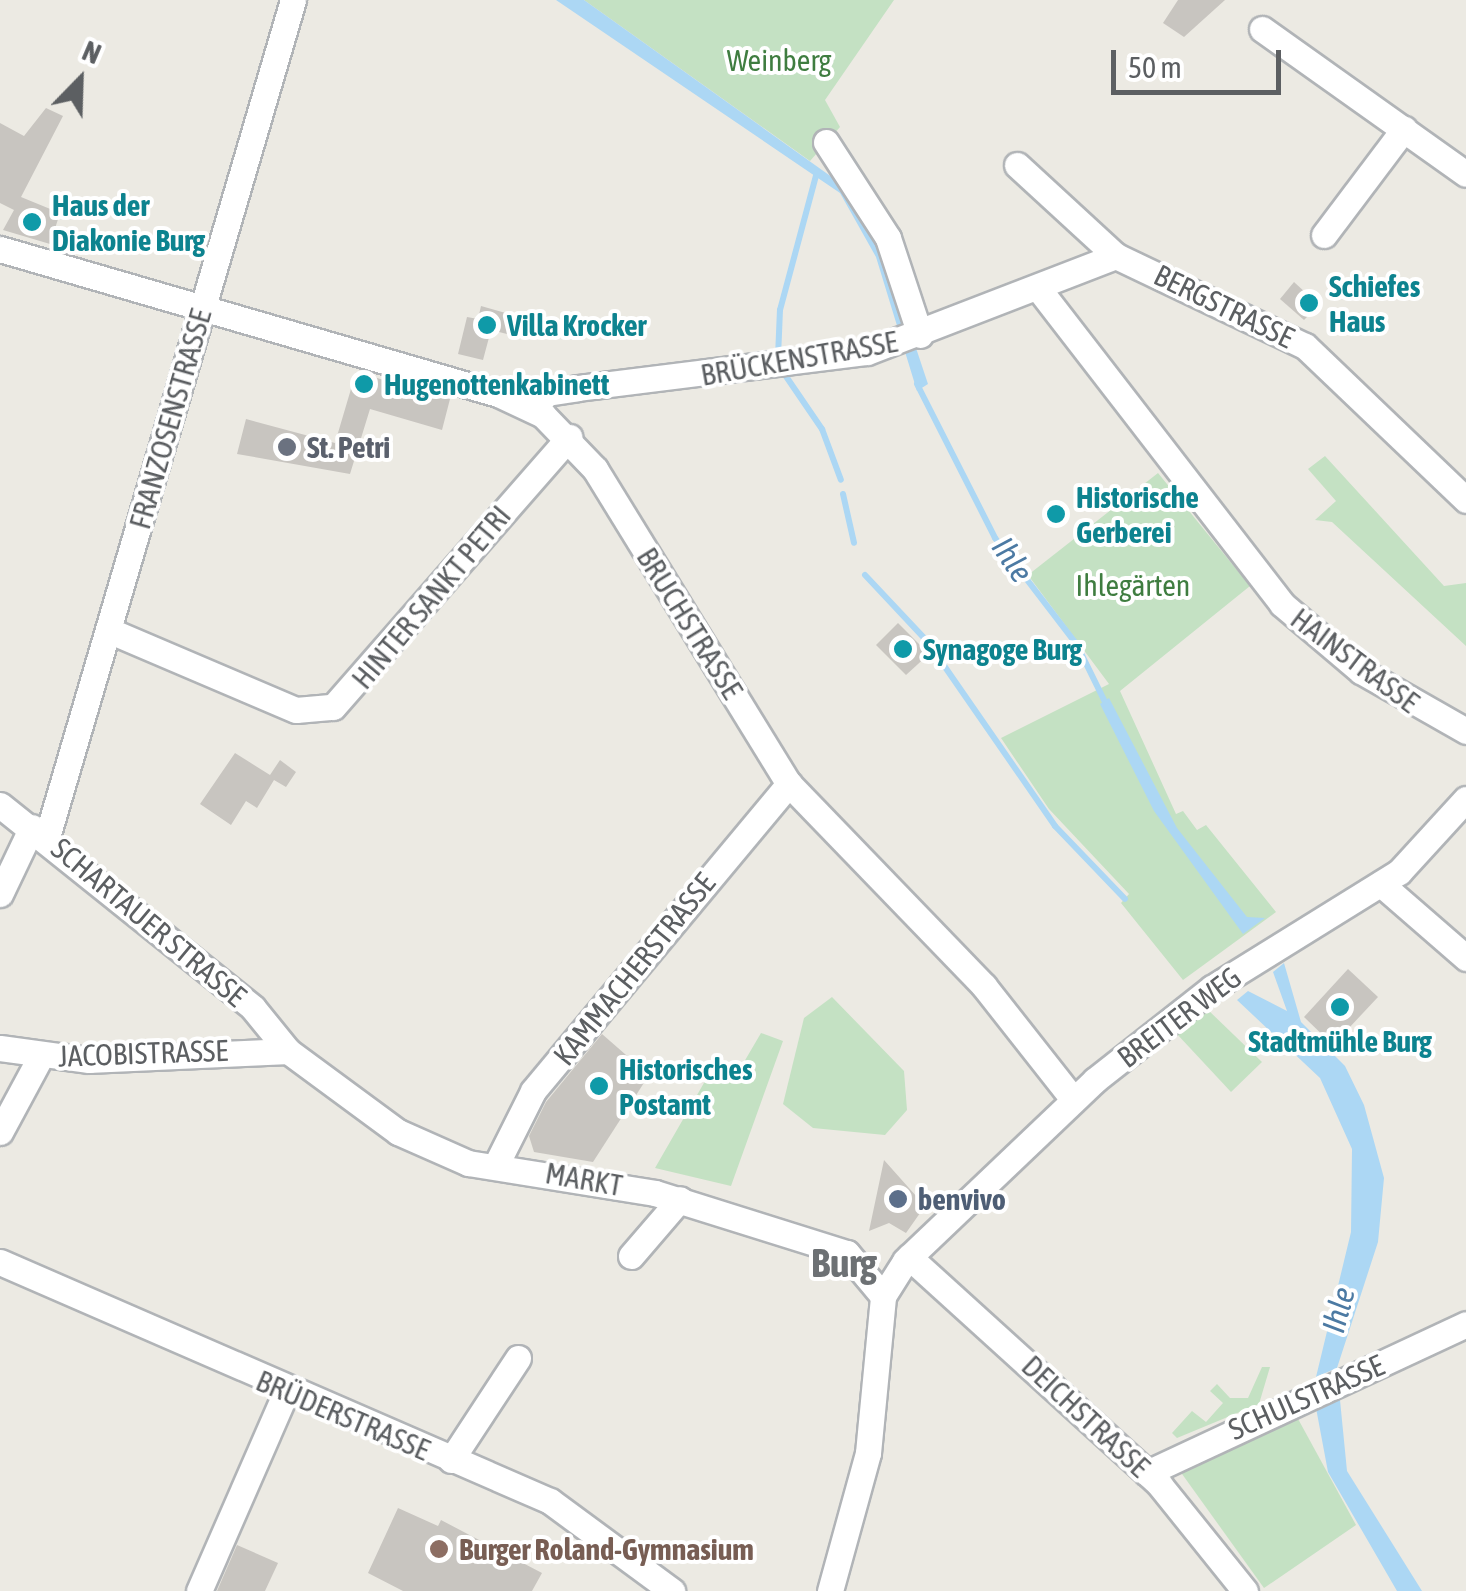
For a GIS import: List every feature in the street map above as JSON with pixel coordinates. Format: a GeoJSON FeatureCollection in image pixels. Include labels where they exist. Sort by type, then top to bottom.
{"type":"FeatureCollection","features":[{"type":"Feature","properties":{"kind":"street","name":"FRANZOSENSTRASSE"},"geometry":{"type":"LineString","coordinates":[[0,894],[39,832],[66,773],[293,0]]}},
{"type":"Feature","properties":{"kind":"street"},"geometry":{"type":"LineString","coordinates":[[1262,29],[1466,174]]}},
{"type":"Feature","properties":{"kind":"street"},"geometry":{"type":"LineString","coordinates":[[1324,234],[1404,129]]}},
{"type":"Feature","properties":{"kind":"street"},"geometry":{"type":"LineString","coordinates":[[826,142],[888,238],[910,339]]}},
{"type":"Feature","properties":{"kind":"street","name":"BERGSTRASSE"},"geometry":{"type":"LineString","coordinates":[[1017,165],[1116,256],[1304,346],[1466,500]]}},
{"type":"Feature","properties":{"kind":"street","name":"BRUCHSTRASSE"},"geometry":{"type":"LineString","coordinates":[[0,249],[532,408],[569,437],[789,784],[984,986],[1073,1099]]}},
{"type":"Feature","properties":{"kind":"street","name":"BRÜCKENSTRASSE"},"geometry":{"type":"LineString","coordinates":[[532,408],[547,393],[780,368],[910,339],[1116,256]]}},
{"type":"Feature","properties":{"kind":"street","name":"HAINSTRASSE"},"geometry":{"type":"LineString","coordinates":[[1038,288],[1282,604],[1361,671],[1466,731]]}},
{"type":"Feature","properties":{"kind":"street","name":"HINTER SANKT PETRI"},"geometry":{"type":"LineString","coordinates":[[108,630],[296,710],[334,707],[569,437]]}},
{"type":"Feature","properties":{"kind":"street","name":"KAMMACHERSTRASSE"},"geometry":{"type":"LineString","coordinates":[[496,1166],[533,1090],[789,784]]}},
{"type":"Feature","properties":{"kind":"street","name":"BREITER WEG"},"geometry":{"type":"LineString","coordinates":[[883,1296],[909,1257],[1073,1099],[1212,988],[1382,884],[1466,800]]}},
{"type":"Feature","properties":{"kind":"street","name":"SCHARTAUER STRASSE"},"geometry":{"type":"LineString","coordinates":[[0,804],[252,1008],[288,1051]]}},
{"type":"Feature","properties":{"kind":"street"},"geometry":{"type":"LineString","coordinates":[[1382,884],[1466,958]]}},
{"type":"Feature","properties":{"kind":"street","name":"JACOBISTRASSE"},"geometry":{"type":"LineString","coordinates":[[0,1048],[41,1056],[288,1051]]}},
{"type":"Feature","properties":{"kind":"street","name":"MARKT"},"geometry":{"type":"LineString","coordinates":[[288,1051],[398,1132],[448,1157],[680,1199],[848,1253],[909,1257]]}},
{"type":"Feature","properties":{"kind":"street"},"geometry":{"type":"LineString","coordinates":[[0,1132],[41,1056]]}},
{"type":"Feature","properties":{"kind":"street"},"geometry":{"type":"LineString","coordinates":[[631,1256],[680,1199]]}},
{"type":"Feature","properties":{"kind":"street"},"geometry":{"type":"LineString","coordinates":[[830,1591],[872,1433],[883,1296],[848,1253]]}},
{"type":"Feature","properties":{"kind":"street","name":"DEICHSTRASSE"},"geometry":{"type":"LineString","coordinates":[[909,1257],[1148,1473],[1245,1591]]}},
{"type":"Feature","properties":{"kind":"street","name":"BRÜDERSTRASSE"},"geometry":{"type":"LineString","coordinates":[[0,1262],[286,1392],[563,1508],[672,1591]]}},
{"type":"Feature","properties":{"kind":"street","name":"SCHULSTRASSE"},"geometry":{"type":"LineString","coordinates":[[1148,1473],[1466,1324]]}},
{"type":"Feature","properties":{"kind":"street"},"geometry":{"type":"LineString","coordinates":[[451,1460],[518,1358]]}},
{"type":"Feature","properties":{"kind":"street"},"geometry":{"type":"LineString","coordinates":[[199,1591],[286,1392]]}},
{"type":"Feature","properties":{"kind":"green space","name":"Weinberg"},"geometry":{"type":"Polygon","coordinates":[[[584,0],[894,0],[825,100],[840,127],[810,161],[584,0]]]}},
{"type":"Feature","properties":{"kind":"green space"},"geometry":{"type":"Polygon","coordinates":[[[1325,456],[1444,586],[1466,583],[1466,646],[1332,522],[1315,520],[1336,501],[1308,469],[1325,456]]]}},
{"type":"Feature","properties":{"kind":"green space","name":"Ihlegärten"},"geometry":{"type":"Polygon","coordinates":[[[1158,473],[1250,586],[1120,691],[1176,814],[1183,811],[1197,830],[1206,825],[1276,912],[1183,980],[1121,903],[1129,894],[1049,809],[1001,738],[1109,684],[1028,575],[1158,473]]]}},
{"type":"Feature","properties":{"kind":"green space"},"geometry":{"type":"Polygon","coordinates":[[[832,997],[904,1071],[907,1110],[885,1135],[813,1128],[783,1104],[804,1018],[832,997]]]}},
{"type":"Feature","properties":{"kind":"green space"},"geometry":{"type":"Polygon","coordinates":[[[1206,1008],[1262,1062],[1231,1092],[1176,1033],[1206,1008]]]}},
{"type":"Feature","properties":{"kind":"green space"},"geometry":{"type":"Polygon","coordinates":[[[761,1033],[783,1041],[731,1186],[655,1168],[712,1069],[744,1062],[761,1033]]]}},
{"type":"Feature","properties":{"kind":"green space"},"geometry":{"type":"Polygon","coordinates":[[[1262,1367],[1270,1367],[1259,1404],[1177,1438],[1172,1433],[1192,1411],[1206,1422],[1223,1403],[1210,1391],[1217,1384],[1230,1398],[1248,1398],[1262,1367]]]}},
{"type":"Feature","properties":{"kind":"green space"},"geometry":{"type":"Polygon","coordinates":[[[1297,1417],[1356,1525],[1264,1588],[1177,1467],[1297,1417]]]}},
{"type":"Feature","properties":{"kind":"water"},"geometry":{"type":"Polygon","coordinates":[[[556,0],[584,0],[843,185],[883,249],[928,384],[917,391],[876,257],[840,193],[556,0]]]}},
{"type":"Feature","properties":{"kind":"water"},"geometry":{"type":"Polygon","coordinates":[[[1109,698],[1177,828],[1247,917],[1265,918],[1243,934],[1154,811],[1100,704],[1109,698]]]}},
{"type":"Feature","properties":{"kind":"water"},"geometry":{"type":"Polygon","coordinates":[[[1284,963],[1301,1022],[1345,1066],[1364,1105],[1384,1178],[1378,1242],[1337,1368],[1316,1377],[1351,1232],[1352,1149],[1320,1078],[1237,1000],[1248,991],[1287,1011],[1273,972],[1284,963]]]}},
{"type":"Feature","properties":{"kind":"water"},"geometry":{"type":"Polygon","coordinates":[[[1340,1400],[1347,1471],[1422,1591],[1397,1591],[1328,1472],[1316,1408],[1340,1400]]]}},
{"type":"Feature","properties":{"kind":"building"},"geometry":{"type":"Polygon","coordinates":[[[1178,0],[1225,0],[1184,37],[1163,23],[1178,0]]]}},
{"type":"Feature","properties":{"kind":"building"},"geometry":{"type":"Polygon","coordinates":[[[46,108],[63,116],[21,197],[60,213],[50,244],[3,230],[14,210],[0,203],[0,123],[24,136],[46,108]]]}},
{"type":"Feature","properties":{"kind":"building","name":"Schiefes Haus"},"geometry":{"type":"Polygon","coordinates":[[[1294,282],[1319,305],[1304,320],[1280,299],[1294,282]]]}},
{"type":"Feature","properties":{"kind":"building","name":"Villa Krocker"},"geometry":{"type":"Polygon","coordinates":[[[481,306],[513,315],[507,334],[491,330],[483,360],[458,354],[467,317],[478,319],[481,306]]]}},
{"type":"Feature","properties":{"kind":"building"},"geometry":{"type":"Polygon","coordinates":[[[356,372],[450,399],[442,430],[370,409],[350,474],[237,454],[246,419],[335,443],[356,372]]]}},
{"type":"Feature","properties":{"kind":"building","name":"Synagoge Burg"},"geometry":{"type":"Polygon","coordinates":[[[898,623],[929,654],[906,675],[876,645],[898,623]]]}},
{"type":"Feature","properties":{"kind":"building"},"geometry":{"type":"Polygon","coordinates":[[[235,753],[270,775],[280,760],[296,772],[286,787],[274,780],[257,808],[246,801],[231,825],[200,804],[235,753]]]}},
{"type":"Feature","properties":{"kind":"building","name":"Stadtmühle Burg"},"geometry":{"type":"Polygon","coordinates":[[[1348,969],[1378,997],[1333,1045],[1304,1017],[1348,969]]]}},
{"type":"Feature","properties":{"kind":"building","name":"Historisches Postamt"},"geometry":{"type":"Polygon","coordinates":[[[602,1034],[649,1075],[593,1162],[534,1152],[529,1136],[546,1102],[602,1034]]]}},
{"type":"Feature","properties":{"kind":"building","name":"benvivo"},"geometry":{"type":"Polygon","coordinates":[[[884,1160],[925,1206],[906,1233],[889,1223],[869,1231],[884,1160]]]}},
{"type":"Feature","properties":{"kind":"building","name":"Burger Roland-Gymnasium"},"geometry":{"type":"Polygon","coordinates":[[[398,1508],[438,1526],[441,1520],[542,1573],[532,1591],[403,1591],[368,1573],[398,1508]]]}},
{"type":"Feature","properties":{"kind":"building"},"geometry":{"type":"Polygon","coordinates":[[[237,1545],[278,1563],[265,1591],[217,1591],[237,1545]]]}},
{"type":"Feature","properties":{"kind":"waterway","name":"Ihle"},"geometry":{"type":"LineString","coordinates":[[778,357],[780,310],[817,172]]}},
{"type":"Feature","properties":{"kind":"waterway","name":"Ihle"},"geometry":{"type":"LineString","coordinates":[[781,369],[822,429],[841,480]]}},
{"type":"Feature","properties":{"kind":"waterway"},"geometry":{"type":"LineString","coordinates":[[917,384],[995,538],[1077,645],[1108,708]]}},
{"type":"Feature","properties":{"kind":"waterway","name":"Ihle"},"geometry":{"type":"LineString","coordinates":[[843,494],[854,543]]}},
{"type":"Feature","properties":{"kind":"waterway","name":"Ihle"},"geometry":{"type":"LineString","coordinates":[[865,575],[927,641],[1055,826],[1125,899]]}},
{"type":"Feature","properties":{"kind":"place","name":"Haus der Diakonie Burg"},"geometry":{"type":"Point","coordinates":[32,222]}},
{"type":"Feature","properties":{"kind":"place","name":"Schiefes Haus"},"geometry":{"type":"Point","coordinates":[1309,303]}},
{"type":"Feature","properties":{"kind":"place","name":"Villa Krocker"},"geometry":{"type":"Point","coordinates":[487,325]}},
{"type":"Feature","properties":{"kind":"place","name":"Hugenottenkabinett"},"geometry":{"type":"Point","coordinates":[364,384]}},
{"type":"Feature","properties":{"kind":"place","name":"St. Petri"},"geometry":{"type":"Point","coordinates":[287,447]}},
{"type":"Feature","properties":{"kind":"place","name":"Historische Gerberei"},"geometry":{"type":"Point","coordinates":[1056,514]}},
{"type":"Feature","properties":{"kind":"place","name":"Synagoge Burg"},"geometry":{"type":"Point","coordinates":[903,649]}},
{"type":"Feature","properties":{"kind":"place","name":"Stadtmühle Burg"},"geometry":{"type":"Point","coordinates":[1340,1007]}},
{"type":"Feature","properties":{"kind":"place","name":"Historisches Postamt"},"geometry":{"type":"Point","coordinates":[599,1086]}},
{"type":"Feature","properties":{"kind":"place","name":"benvivo"},"geometry":{"type":"Point","coordinates":[898,1199]}},
{"type":"Feature","properties":{"kind":"place","name":"Burger Roland-Gymnasium"},"geometry":{"type":"Point","coordinates":[439,1549]}},
{"type":"Feature","properties":{"kind":"district","name":"Burg"},"geometry":{"type":"Point","coordinates":[844,1263]}}]}
